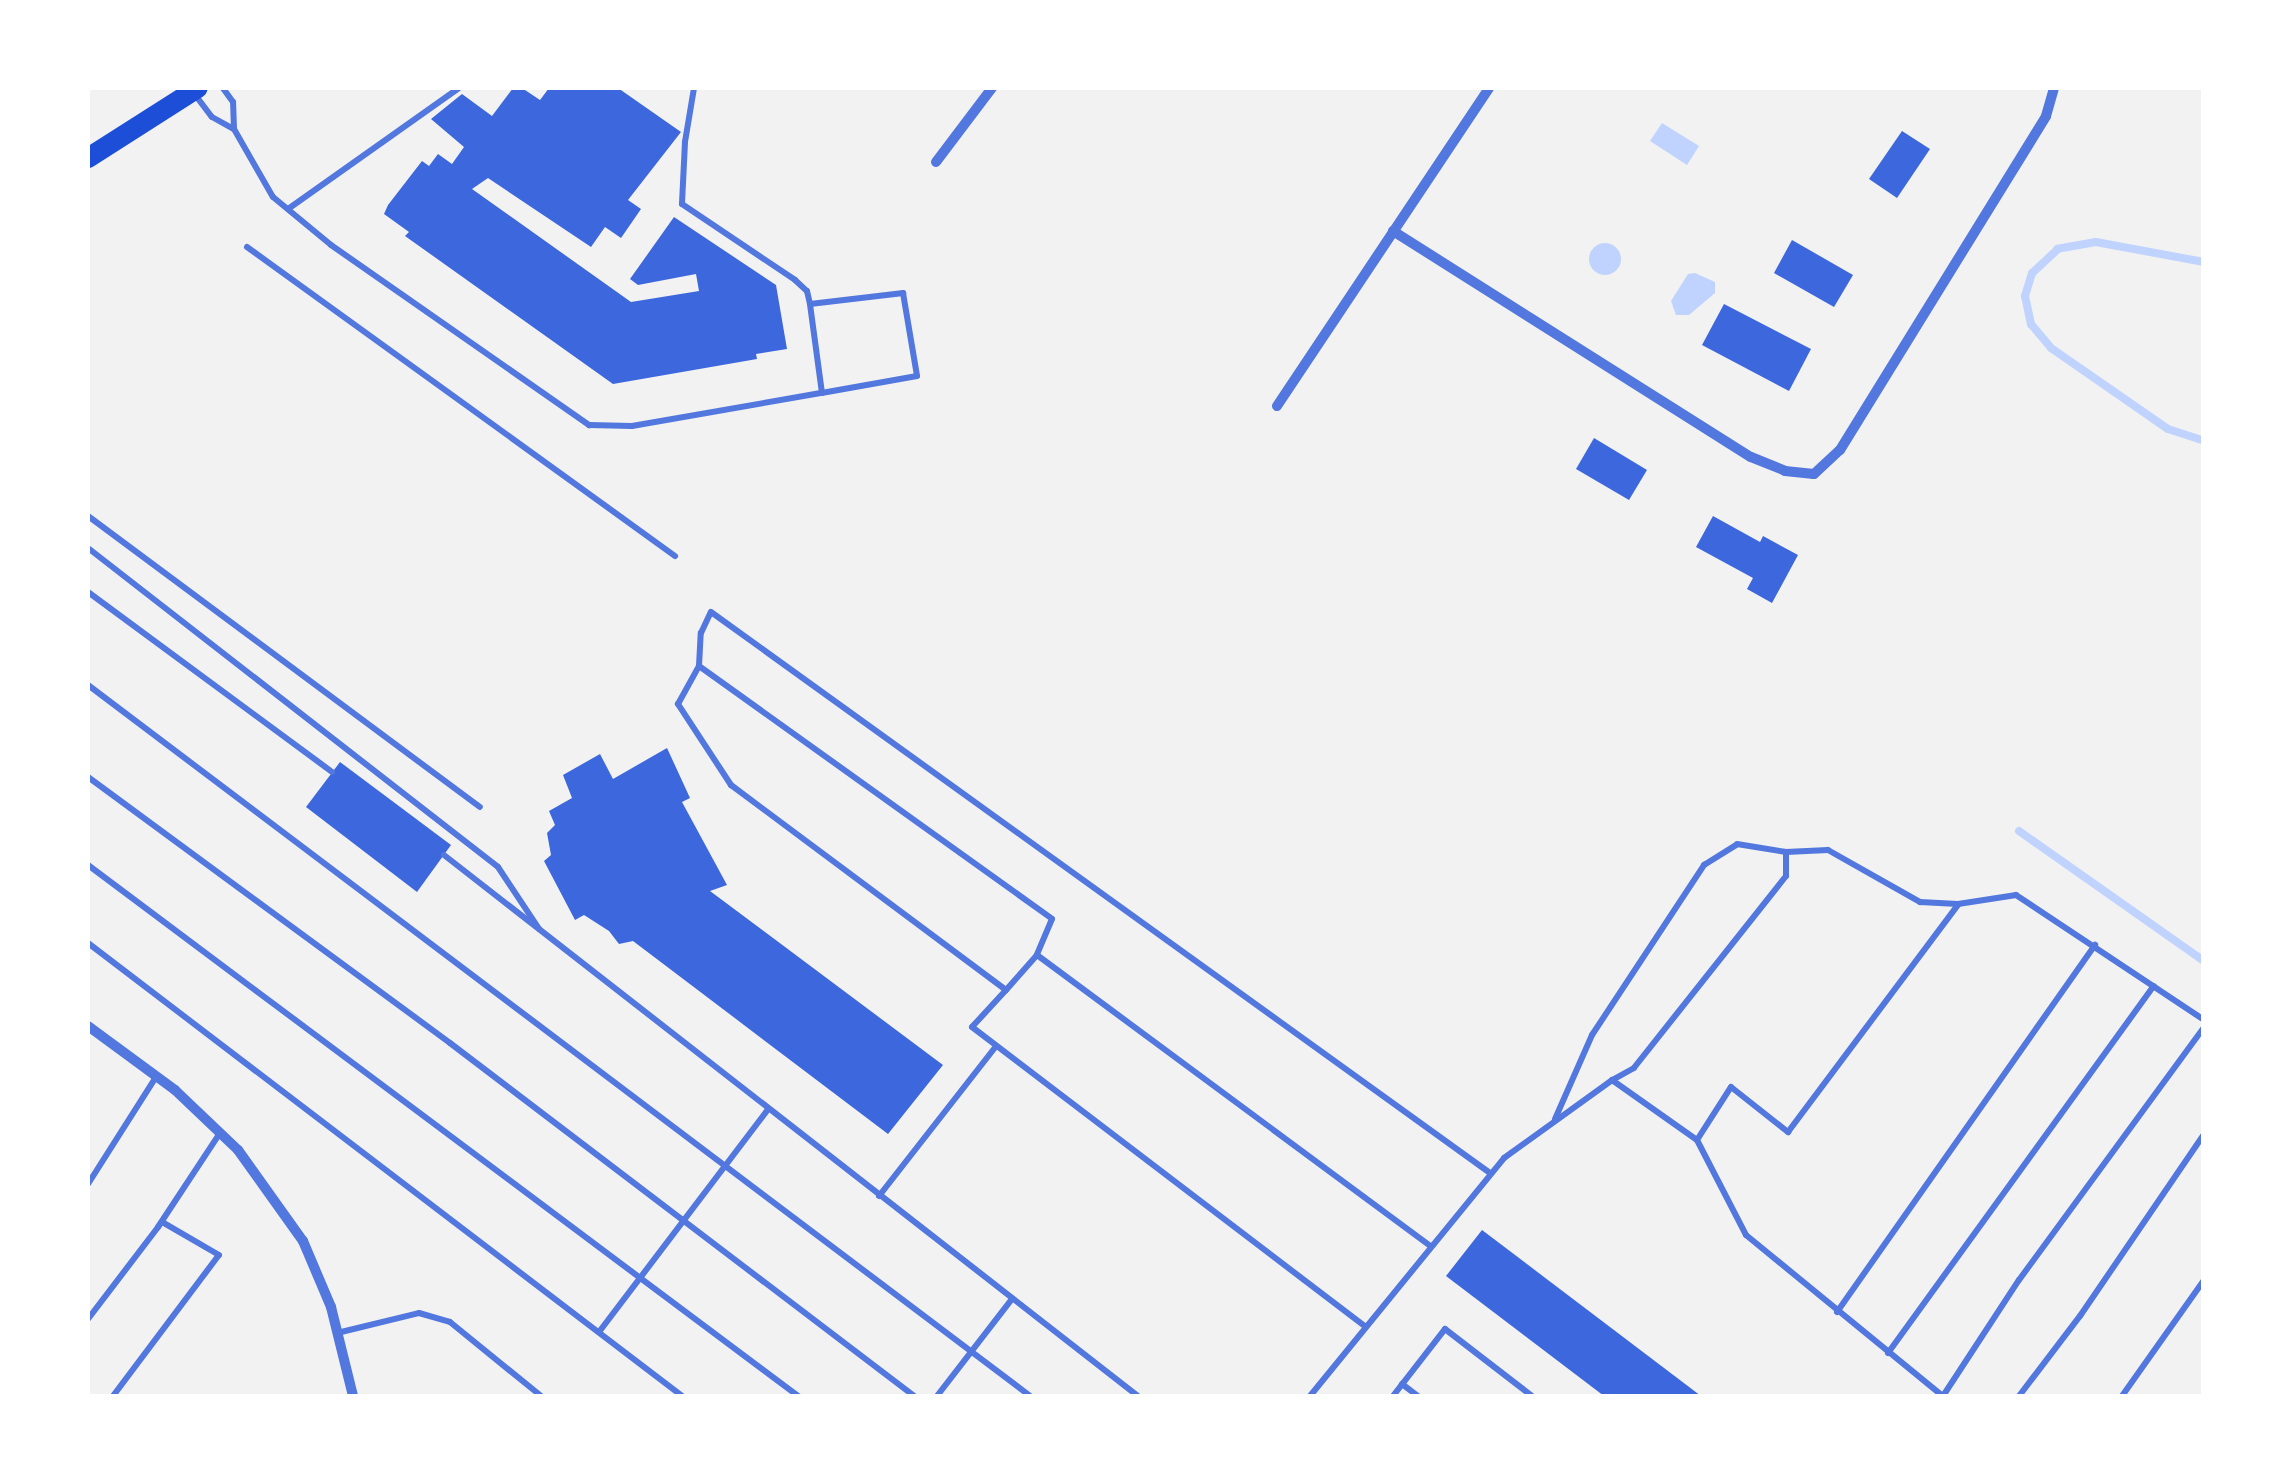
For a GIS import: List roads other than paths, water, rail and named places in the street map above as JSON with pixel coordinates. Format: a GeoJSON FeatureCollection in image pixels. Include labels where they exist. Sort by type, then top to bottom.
{"type":"FeatureCollection","features":[{"type":"Feature","properties":{"kind":"highway"},"geometry":{"type":"LineString","coordinates":[[88,158],[195,89]]}},
{"type":"Feature","properties":{"kind":"street"},"geometry":{"type":"LineString","coordinates":[[936,162],[992,88]]}},
{"type":"Feature","properties":{"kind":"street"},"geometry":{"type":"LineString","coordinates":[[1276,406],[1489,88]]}},
{"type":"Feature","properties":{"kind":"street"},"geometry":{"type":"LineString","coordinates":[[1393,231],[1751,457],[1785,472],[1814,474],[1840,450],[2046,116],[2054,88]]}},
{"type":"Feature","properties":{"kind":"street"},"geometry":{"type":"LineString","coordinates":[[88,1026],[156,1076],[238,1150],[303,1241],[338,1333],[353,1396]]}},
{"type":"Feature","properties":{"kind":"lane"},"geometry":{"type":"LineString","coordinates":[[223,88],[233,102],[234,129],[272,197],[331,245],[590,425],[632,426],[917,376],[903,293],[810,304]]}},
{"type":"Feature","properties":{"kind":"lane"},"geometry":{"type":"LineString","coordinates":[[288,209],[459,88]]}},
{"type":"Feature","properties":{"kind":"lane"},"geometry":{"type":"LineString","coordinates":[[694,88],[685,142],[682,204],[807,290],[822,393]]}},
{"type":"Feature","properties":{"kind":"lane"},"geometry":{"type":"LineString","coordinates":[[195,89],[212,117],[234,129]]}},
{"type":"Feature","properties":{"kind":"lane"},"geometry":{"type":"LineString","coordinates":[[247,247],[675,556]]}},
{"type":"Feature","properties":{"kind":"lane"},"geometry":{"type":"LineString","coordinates":[[88,516],[480,807]]}},
{"type":"Feature","properties":{"kind":"lane"},"geometry":{"type":"LineString","coordinates":[[88,548],[498,867],[542,934]]}},
{"type":"Feature","properties":{"kind":"lane"},"geometry":{"type":"LineString","coordinates":[[88,592],[332,772]]}},
{"type":"Feature","properties":{"kind":"lane"},"geometry":{"type":"LineString","coordinates":[[1006,990],[731,785],[678,704],[699,666],[702,632],[711,612],[1490,1173]]}},
{"type":"Feature","properties":{"kind":"lane"},"geometry":{"type":"LineString","coordinates":[[699,666],[1052,919],[1037,955],[972,1027],[1366,1327]]}},
{"type":"Feature","properties":{"kind":"lane"},"geometry":{"type":"LineString","coordinates":[[88,685],[1030,1396]]}},
{"type":"Feature","properties":{"kind":"lane"},"geometry":{"type":"LineString","coordinates":[[88,777],[914,1396]]}},
{"type":"Feature","properties":{"kind":"lane"},"geometry":{"type":"LineString","coordinates":[[1553,1122],[1592,1035],[1704,865],[1737,844],[1786,852],[1828,850],[1920,902],[1958,904],[2016,895],[2095,944],[2204,1024],[2019,1280],[1943,1396],[1746,1236],[1698,1140],[1612,1080]]}},
{"type":"Feature","properties":{"kind":"lane"},"geometry":{"type":"LineString","coordinates":[[1310,1396],[1490,1173],[1553,1122],[1634,1068],[1786,876],[1786,852]]}},
{"type":"Feature","properties":{"kind":"lane"},"geometry":{"type":"LineString","coordinates":[[444,855],[1138,1396]]}},
{"type":"Feature","properties":{"kind":"lane"},"geometry":{"type":"LineString","coordinates":[[88,865],[798,1396]]}},
{"type":"Feature","properties":{"kind":"lane"},"geometry":{"type":"LineString","coordinates":[[1698,1140],[1732,1087],[1788,1132],[1958,904]]}},
{"type":"Feature","properties":{"kind":"lane"},"geometry":{"type":"LineString","coordinates":[[88,943],[682,1396]]}},
{"type":"Feature","properties":{"kind":"lane"},"geometry":{"type":"LineString","coordinates":[[1836,1312],[2095,944]]}},
{"type":"Feature","properties":{"kind":"lane"},"geometry":{"type":"LineString","coordinates":[[1037,955],[1431,1247]]}},
{"type":"Feature","properties":{"kind":"lane"},"geometry":{"type":"LineString","coordinates":[[1888,1354],[2154,986]]}},
{"type":"Feature","properties":{"kind":"lane"},"geometry":{"type":"LineString","coordinates":[[879,1196],[996,1046]]}},
{"type":"Feature","properties":{"kind":"lane"},"geometry":{"type":"LineString","coordinates":[[88,1184],[156,1076]]}},
{"type":"Feature","properties":{"kind":"lane"},"geometry":{"type":"LineString","coordinates":[[599,1332],[768,1110]]}},
{"type":"Feature","properties":{"kind":"lane"},"geometry":{"type":"LineString","coordinates":[[88,1319],[162,1222],[220,1133]]}},
{"type":"Feature","properties":{"kind":"lane"},"geometry":{"type":"LineString","coordinates":[[2020,1396],[2080,1316],[2204,1134]]}},
{"type":"Feature","properties":{"kind":"lane"},"geometry":{"type":"LineString","coordinates":[[114,1396],[219,1255],[162,1222]]}},
{"type":"Feature","properties":{"kind":"lane"},"geometry":{"type":"LineString","coordinates":[[2122,1396],[2204,1280]]}},
{"type":"Feature","properties":{"kind":"lane"},"geometry":{"type":"LineString","coordinates":[[937,1396],[1012,1299]]}},
{"type":"Feature","properties":{"kind":"lane"},"geometry":{"type":"LineString","coordinates":[[338,1333],[419,1313],[450,1322],[541,1396]]}},
{"type":"Feature","properties":{"kind":"lane"},"geometry":{"type":"LineString","coordinates":[[1393,1396],[1445,1328],[1532,1396]]}},
{"type":"Feature","properties":{"kind":"lane"},"geometry":{"type":"LineString","coordinates":[[1402,1384],[1418,1396]]}},
{"type":"Feature","properties":{"kind":"water"},"geometry":{"type":"Polygon","coordinates":[[[1662,123],[1699,146],[1687,165],[1650,141],[1662,123]]]}},
{"type":"Feature","properties":{"kind":"water"},"geometry":{"type":"Polygon","coordinates":[[[1605,243],[1616,248],[1621,259],[1616,270],[1605,275],[1594,270],[1589,259],[1594,248],[1605,243]]]}},
{"type":"Feature","properties":{"kind":"water"},"geometry":{"type":"Polygon","coordinates":[[[1688,274],[1715,282],[1715,293],[1689,315],[1676,315],[1671,301],[1688,274]]]}},
{"type":"Feature","properties":{"kind":"waterway"},"geometry":{"type":"LineString","coordinates":[[2204,262],[2096,242],[2058,249],[2032,273],[2025,296],[2031,324],[2051,348],[2168,429],[2204,441]]}},
{"type":"Feature","properties":{"kind":"waterway"},"geometry":{"type":"LineString","coordinates":[[2019,831],[2204,961]]}}]}
